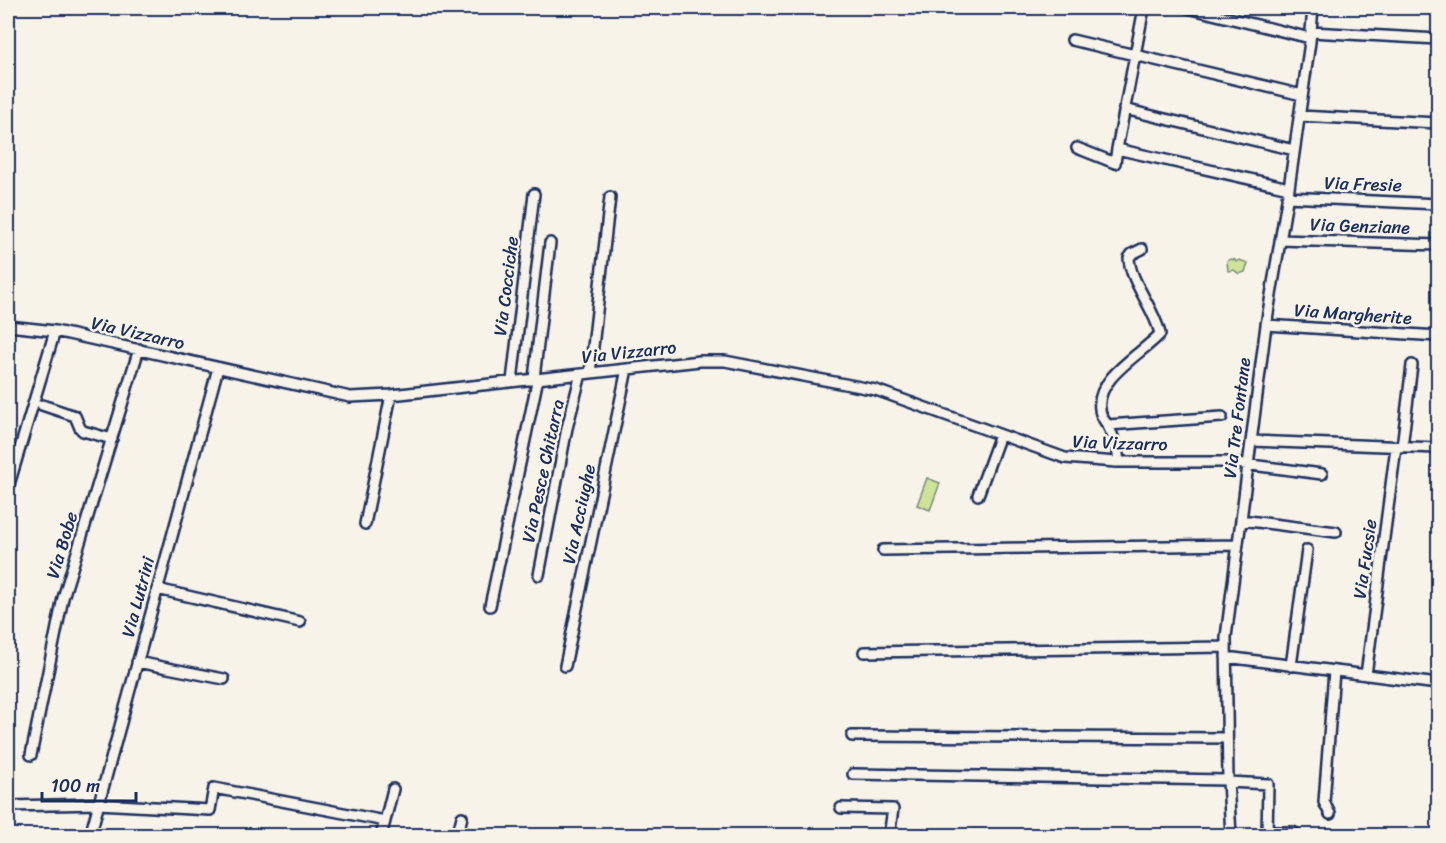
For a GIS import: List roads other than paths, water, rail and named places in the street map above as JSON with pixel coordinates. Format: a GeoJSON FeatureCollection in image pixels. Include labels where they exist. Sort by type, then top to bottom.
{"type":"FeatureCollection","features":[{"type":"Feature","properties":{"kind":"street"},"geometry":{"type":"LineString","coordinates":[[1077,148],[1115,163],[1144,8]]}},
{"type":"Feature","properties":{"kind":"street"},"geometry":{"type":"LineString","coordinates":[[1188,8],[1311,35],[1438,39]]}},
{"type":"Feature","properties":{"kind":"street","name":"Via Tre Fontane"},"geometry":{"type":"LineString","coordinates":[[1231,836],[1226,646],[1266,325],[1288,193],[1313,8]]}},
{"type":"Feature","properties":{"kind":"street"},"geometry":{"type":"LineString","coordinates":[[1072,40],[1302,95]]}},
{"type":"Feature","properties":{"kind":"street"},"geometry":{"type":"LineString","coordinates":[[1124,109],[1294,150]]}},
{"type":"Feature","properties":{"kind":"street"},"geometry":{"type":"LineString","coordinates":[[1299,116],[1438,123]]}},
{"type":"Feature","properties":{"kind":"street","name":"Via Fresie"},"geometry":{"type":"LineString","coordinates":[[1117,149],[1288,193],[1438,204]]}},
{"type":"Feature","properties":{"kind":"street","name":"Via Cocciche"},"geometry":{"type":"LineString","coordinates":[[512,381],[534,194]]}},
{"type":"Feature","properties":{"kind":"street","name":"Via Pesce Chitarra"},"geometry":{"type":"LineString","coordinates":[[539,575],[567,428],[586,373],[610,196]]}},
{"type":"Feature","properties":{"kind":"street","name":"Via Genziane"},"geometry":{"type":"LineString","coordinates":[[1280,240],[1438,245]]}},
{"type":"Feature","properties":{"kind":"street"},"geometry":{"type":"LineString","coordinates":[[490,606],[536,378],[550,243]]}},
{"type":"Feature","properties":{"kind":"street"},"geometry":{"type":"LineString","coordinates":[[1119,462],[1118,450],[1099,408],[1105,388],[1114,374],[1160,334],[1129,267],[1128,258],[1142,249]]}},
{"type":"Feature","properties":{"kind":"street","name":"Via Margherite"},"geometry":{"type":"LineString","coordinates":[[1266,325],[1438,336]]}},
{"type":"Feature","properties":{"kind":"street","name":"Via Vizzarro"},"geometry":{"type":"LineString","coordinates":[[8,326],[55,331],[350,397],[391,395],[714,360],[725,361],[876,390],[1059,457],[1119,462],[1227,462],[1322,474]]}},
{"type":"Feature","properties":{"kind":"street"},"geometry":{"type":"LineString","coordinates":[[8,488],[55,331]]}},
{"type":"Feature","properties":{"kind":"street","name":"Via Bobe"},"geometry":{"type":"LineString","coordinates":[[31,754],[63,598],[139,349]]}},
{"type":"Feature","properties":{"kind":"street","name":"Via Fucsie"},"geometry":{"type":"LineString","coordinates":[[1366,675],[1413,364]]}},
{"type":"Feature","properties":{"kind":"street","name":"Via Lutrini"},"geometry":{"type":"LineString","coordinates":[[90,836],[218,368]]}},
{"type":"Feature","properties":{"kind":"street","name":"Via Acciughe"},"geometry":{"type":"LineString","coordinates":[[565,666],[627,369]]}},
{"type":"Feature","properties":{"kind":"street"},"geometry":{"type":"LineString","coordinates":[[365,524],[391,395]]}},
{"type":"Feature","properties":{"kind":"street"},"geometry":{"type":"LineString","coordinates":[[42,405],[75,416],[83,431],[112,439]]}},
{"type":"Feature","properties":{"kind":"street"},"geometry":{"type":"LineString","coordinates":[[1108,425],[1222,417]]}},
{"type":"Feature","properties":{"kind":"street"},"geometry":{"type":"LineString","coordinates":[[978,495],[1000,435]]}},
{"type":"Feature","properties":{"kind":"street"},"geometry":{"type":"LineString","coordinates":[[1251,441],[1438,448]]}},
{"type":"Feature","properties":{"kind":"street"},"geometry":{"type":"LineString","coordinates":[[1241,520],[1336,532]]}},
{"type":"Feature","properties":{"kind":"street"},"geometry":{"type":"LineString","coordinates":[[883,550],[1237,545]]}},
{"type":"Feature","properties":{"kind":"street"},"geometry":{"type":"LineString","coordinates":[[1291,666],[1307,550]]}},
{"type":"Feature","properties":{"kind":"street"},"geometry":{"type":"LineString","coordinates":[[157,589],[300,622]]}},
{"type":"Feature","properties":{"kind":"street"},"geometry":{"type":"LineString","coordinates":[[864,652],[1226,646]]}},
{"type":"Feature","properties":{"kind":"street"},"geometry":{"type":"LineString","coordinates":[[1226,657],[1438,684]]}},
{"type":"Feature","properties":{"kind":"street"},"geometry":{"type":"LineString","coordinates":[[137,662],[224,679]]}},
{"type":"Feature","properties":{"kind":"street"},"geometry":{"type":"LineString","coordinates":[[1330,814],[1324,802],[1334,671]]}},
{"type":"Feature","properties":{"kind":"street"},"geometry":{"type":"LineString","coordinates":[[852,736],[1227,738]]}},
{"type":"Feature","properties":{"kind":"street"},"geometry":{"type":"LineString","coordinates":[[853,774],[1228,781],[1268,784],[1267,834],[1293,832],[1297,836]]}},
{"type":"Feature","properties":{"kind":"street"},"geometry":{"type":"LineString","coordinates":[[8,806],[98,804],[210,810],[214,788],[385,821]]}},
{"type":"Feature","properties":{"kind":"street"},"geometry":{"type":"LineString","coordinates":[[381,836],[393,789]]}},
{"type":"Feature","properties":{"kind":"street"},"geometry":{"type":"LineString","coordinates":[[841,807],[893,809],[889,836]]}},
{"type":"Feature","properties":{"kind":"street"},"geometry":{"type":"LineString","coordinates":[[457,836],[462,817]]}},
{"type":"Feature","properties":{"kind":"street"},"geometry":{"type":"LineString","coordinates":[[975,836],[1053,836]]}}]}
